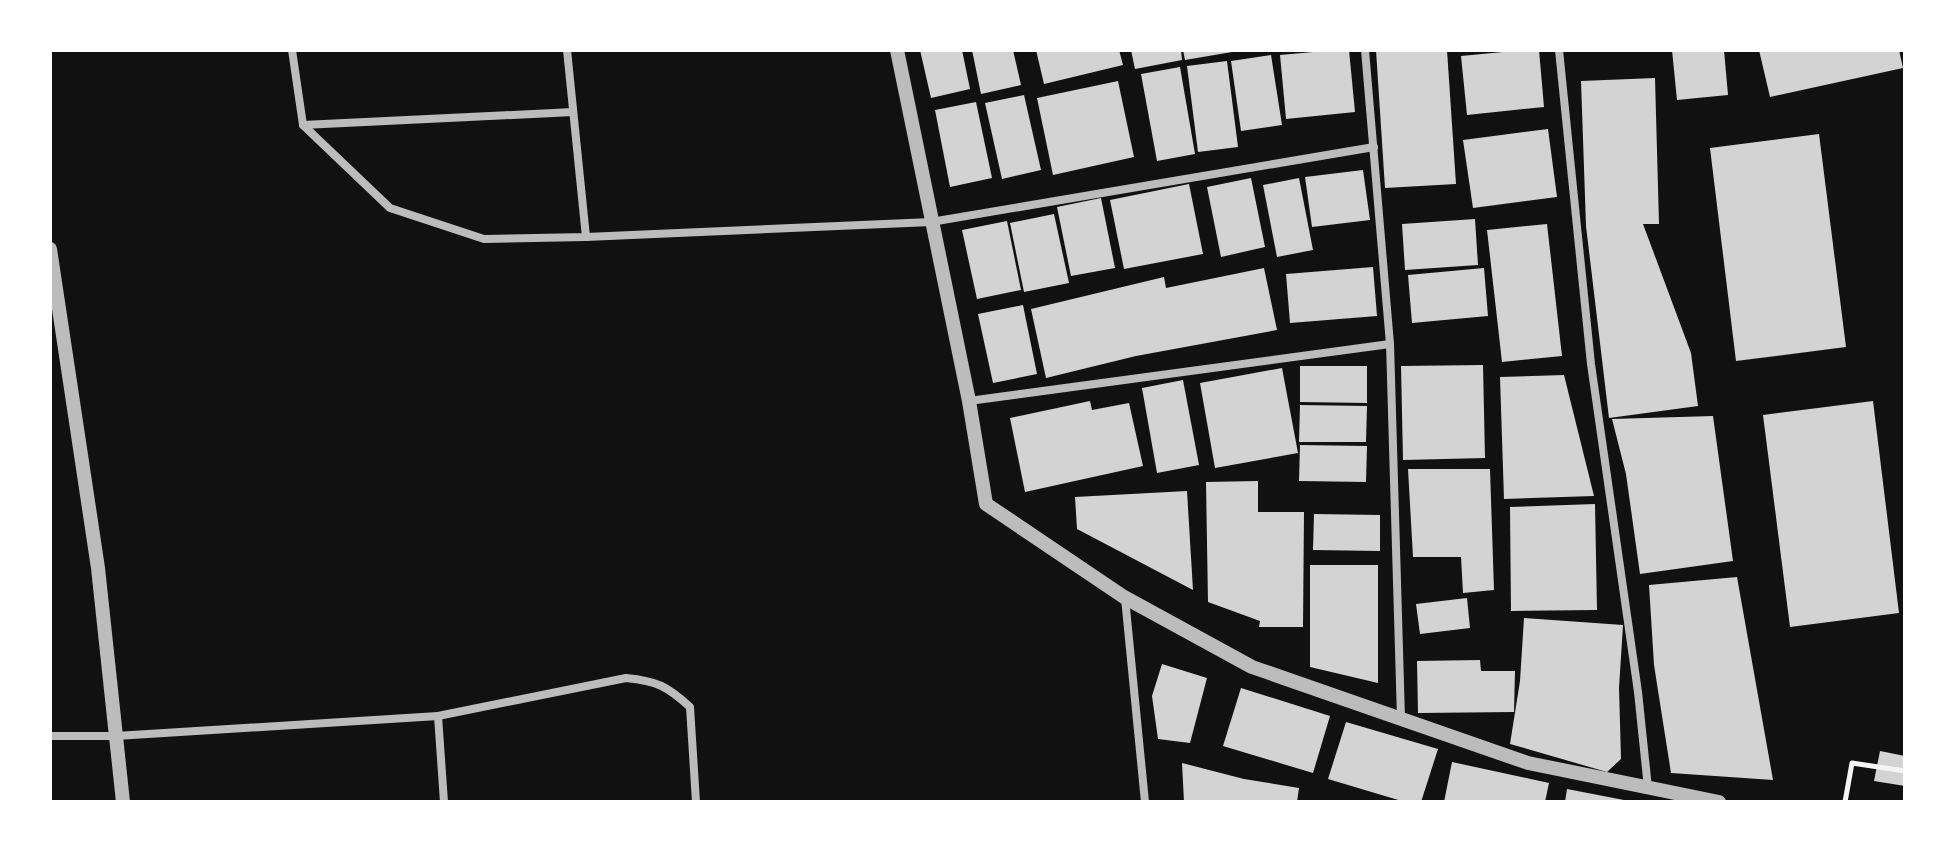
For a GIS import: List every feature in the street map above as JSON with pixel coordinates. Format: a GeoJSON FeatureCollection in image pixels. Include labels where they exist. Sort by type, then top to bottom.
{"type":"FeatureCollection","features":[{"type":"Feature","properties":{"kind":"street"},"geometry":{"type":"LineString","coordinates":[[292,50],[303,125],[390,208],[484,239],[931,222],[1374,147]]}},
{"type":"Feature","properties":{"kind":"street"},"geometry":{"type":"LineString","coordinates":[[567,50],[586,237]]}},
{"type":"Feature","properties":{"kind":"street"},"geometry":{"type":"LineString","coordinates":[[897,50],[969,401],[986,504],[1124,597],[1252,667],[1528,763],[1719,802]]}},
{"type":"Feature","properties":{"kind":"street"},"geometry":{"type":"LineString","coordinates":[[1365,50],[1390,344],[1401,718]]}},
{"type":"Feature","properties":{"kind":"street"},"geometry":{"type":"LineString","coordinates":[[1559,50],[1591,364],[1638,692],[1648,789]]}},
{"type":"Feature","properties":{"kind":"street"},"geometry":{"type":"LineString","coordinates":[[303,125],[573,112]]}},
{"type":"Feature","properties":{"kind":"street"},"geometry":{"type":"LineString","coordinates":[[50,249],[98,568],[123,802]]}},
{"type":"Feature","properties":{"kind":"street"},"geometry":{"type":"LineString","coordinates":[[969,401],[1390,344]]}},
{"type":"Feature","properties":{"kind":"street"},"geometry":{"type":"LineString","coordinates":[[1124,597],[1145,802]]}},
{"type":"Feature","properties":{"kind":"street"},"geometry":{"type":"LineString","coordinates":[[50,736],[116,736],[438,716],[626,678],[651,681],[670,689],[690,707],[696,802]]}},
{"type":"Feature","properties":{"kind":"street"},"geometry":{"type":"LineString","coordinates":[[438,716],[444,802]]}},
{"type":"Feature","properties":{"kind":"path"},"geometry":{"type":"LineString","coordinates":[[1845,802],[1852,763],[1905,771]]}},
{"type":"Feature","properties":{"kind":"building"},"geometry":{"type":"Polygon","coordinates":[[[920,50],[962,50],[970,89],[931,98],[920,50]]]}},
{"type":"Feature","properties":{"kind":"building"},"geometry":{"type":"Polygon","coordinates":[[[972,50],[1013,50],[1021,85],[981,94],[972,50]]]}},
{"type":"Feature","properties":{"kind":"building"},"geometry":{"type":"Polygon","coordinates":[[[1036,50],[1119,50],[1123,65],[1044,84],[1036,50]]]}},
{"type":"Feature","properties":{"kind":"building"},"geometry":{"type":"Polygon","coordinates":[[[1131,50],[1181,50],[1182,60],[1135,69],[1131,50]]]}},
{"type":"Feature","properties":{"kind":"building"},"geometry":{"type":"Polygon","coordinates":[[[1183,50],[1232,50],[1232,52],[1185,60],[1183,50]]]}},
{"type":"Feature","properties":{"kind":"building"},"geometry":{"type":"Polygon","coordinates":[[[1349,50],[1355,112],[1286,119],[1280,55],[1349,50]]]}},
{"type":"Feature","properties":{"kind":"building"},"geometry":{"type":"Polygon","coordinates":[[[1376,50],[1447,50],[1456,184],[1385,188],[1376,50]]]}},
{"type":"Feature","properties":{"kind":"building"},"geometry":{"type":"Polygon","coordinates":[[[1539,50],[1544,107],[1467,115],[1461,56],[1539,50]]]}},
{"type":"Feature","properties":{"kind":"building"},"geometry":{"type":"Polygon","coordinates":[[[1672,50],[1724,50],[1728,95],[1677,100],[1672,50]]]}},
{"type":"Feature","properties":{"kind":"building"},"geometry":{"type":"Polygon","coordinates":[[[1759,50],[1899,50],[1903,68],[1770,97],[1759,50]]]}},
{"type":"Feature","properties":{"kind":"building"},"geometry":{"type":"Polygon","coordinates":[[[1271,55],[1282,125],[1241,131],[1231,61],[1271,55]]]}},
{"type":"Feature","properties":{"kind":"building"},"geometry":{"type":"Polygon","coordinates":[[[1227,61],[1238,147],[1198,152],[1187,66],[1227,61]]]}},
{"type":"Feature","properties":{"kind":"building"},"geometry":{"type":"Polygon","coordinates":[[[1180,67],[1195,154],[1157,161],[1141,74],[1180,67]]]}},
{"type":"Feature","properties":{"kind":"building"},"geometry":{"type":"Polygon","coordinates":[[[1655,78],[1659,224],[1643,224],[1691,353],[1698,406],[1609,418],[1586,226],[1581,81],[1655,78]]]}},
{"type":"Feature","properties":{"kind":"building"},"geometry":{"type":"Polygon","coordinates":[[[1118,81],[1134,157],[1053,175],[1037,98],[1118,81]]]}},
{"type":"Feature","properties":{"kind":"building"},"geometry":{"type":"Polygon","coordinates":[[[1024,95],[1041,170],[1002,179],[985,103],[1024,95]]]}},
{"type":"Feature","properties":{"kind":"building"},"geometry":{"type":"Polygon","coordinates":[[[976,102],[992,178],[950,187],[935,110],[976,102]]]}},
{"type":"Feature","properties":{"kind":"building"},"geometry":{"type":"Polygon","coordinates":[[[1548,129],[1557,197],[1473,208],[1463,140],[1548,129]]]}},
{"type":"Feature","properties":{"kind":"building"},"geometry":{"type":"Polygon","coordinates":[[[1819,134],[1846,347],[1736,361],[1710,148],[1819,134]]]}},
{"type":"Feature","properties":{"kind":"building"},"geometry":{"type":"Polygon","coordinates":[[[1363,170],[1370,220],[1312,227],[1305,177],[1363,170]]]}},
{"type":"Feature","properties":{"kind":"building"},"geometry":{"type":"Polygon","coordinates":[[[1251,178],[1265,247],[1221,257],[1207,187],[1251,178]]]}},
{"type":"Feature","properties":{"kind":"building"},"geometry":{"type":"Polygon","coordinates":[[[1299,178],[1313,250],[1277,257],[1263,185],[1299,178]]]}},
{"type":"Feature","properties":{"kind":"building"},"geometry":{"type":"Polygon","coordinates":[[[1189,184],[1203,254],[1124,269],[1110,200],[1189,184]]]}},
{"type":"Feature","properties":{"kind":"building"},"geometry":{"type":"Polygon","coordinates":[[[1101,198],[1115,268],[1071,276],[1057,207],[1101,198]]]}},
{"type":"Feature","properties":{"kind":"building"},"geometry":{"type":"Polygon","coordinates":[[[1054,214],[1069,283],[1024,292],[1010,223],[1054,214]]]}},
{"type":"Feature","properties":{"kind":"building"},"geometry":{"type":"Polygon","coordinates":[[[1475,219],[1478,265],[1405,270],[1402,224],[1475,219]]]}},
{"type":"Feature","properties":{"kind":"building"},"geometry":{"type":"Polygon","coordinates":[[[1007,221],[1021,290],[977,299],[962,230],[1007,221]]]}},
{"type":"Feature","properties":{"kind":"building"},"geometry":{"type":"Polygon","coordinates":[[[1547,224],[1562,356],[1502,362],[1487,230],[1547,224]]]}},
{"type":"Feature","properties":{"kind":"building"},"geometry":{"type":"Polygon","coordinates":[[[1373,267],[1377,316],[1290,323],[1286,274],[1373,267]]]}},
{"type":"Feature","properties":{"kind":"building"},"geometry":{"type":"Polygon","coordinates":[[[1264,268],[1277,330],[1136,356],[1046,378],[1031,309],[1164,277],[1166,288],[1264,268]]]}},
{"type":"Feature","properties":{"kind":"building"},"geometry":{"type":"Polygon","coordinates":[[[1484,268],[1488,316],[1412,323],[1408,275],[1484,268]]]}},
{"type":"Feature","properties":{"kind":"building"},"geometry":{"type":"Polygon","coordinates":[[[1023,305],[1037,374],[993,383],[978,314],[1023,305]]]}},
{"type":"Feature","properties":{"kind":"building"},"geometry":{"type":"Polygon","coordinates":[[[1483,365],[1485,458],[1403,460],[1401,366],[1483,365]]]}},
{"type":"Feature","properties":{"kind":"building"},"geometry":{"type":"Polygon","coordinates":[[[1300,366],[1367,366],[1367,403],[1300,402],[1300,366]]]}},
{"type":"Feature","properties":{"kind":"building"},"geometry":{"type":"Polygon","coordinates":[[[1282,368],[1298,453],[1215,468],[1200,383],[1282,368]]]}},
{"type":"Feature","properties":{"kind":"building"},"geometry":{"type":"Polygon","coordinates":[[[1564,375],[1594,496],[1504,499],[1500,377],[1564,375]]]}},
{"type":"Feature","properties":{"kind":"building"},"geometry":{"type":"Polygon","coordinates":[[[1183,380],[1199,465],[1157,473],[1142,388],[1183,380]]]}},
{"type":"Feature","properties":{"kind":"building"},"geometry":{"type":"Polygon","coordinates":[[[1090,401],[1092,410],[1129,403],[1143,466],[1025,492],[1010,418],[1090,401]]]}},
{"type":"Feature","properties":{"kind":"building"},"geometry":{"type":"Polygon","coordinates":[[[1873,401],[1899,613],[1790,627],[1763,415],[1873,401]]]}},
{"type":"Feature","properties":{"kind":"building"},"geometry":{"type":"Polygon","coordinates":[[[1300,405],[1367,406],[1366,442],[1299,442],[1300,405]]]}},
{"type":"Feature","properties":{"kind":"building"},"geometry":{"type":"Polygon","coordinates":[[[1713,416],[1733,561],[1640,574],[1626,474],[1612,419],[1713,416]]]}},
{"type":"Feature","properties":{"kind":"building"},"geometry":{"type":"Polygon","coordinates":[[[1300,445],[1367,446],[1366,482],[1299,481],[1300,445]]]}},
{"type":"Feature","properties":{"kind":"building"},"geometry":{"type":"Polygon","coordinates":[[[1408,469],[1490,469],[1494,590],[1463,593],[1461,557],[1413,557],[1408,469]]]}},
{"type":"Feature","properties":{"kind":"building"},"geometry":{"type":"Polygon","coordinates":[[[1258,481],[1258,512],[1304,512],[1303,627],[1259,627],[1260,621],[1208,602],[1206,482],[1258,481]]]}},
{"type":"Feature","properties":{"kind":"building"},"geometry":{"type":"Polygon","coordinates":[[[1187,491],[1193,590],[1077,529],[1075,497],[1187,491]]]}},
{"type":"Feature","properties":{"kind":"building"},"geometry":{"type":"Polygon","coordinates":[[[1595,504],[1597,610],[1511,611],[1510,507],[1595,504]]]}},
{"type":"Feature","properties":{"kind":"building"},"geometry":{"type":"Polygon","coordinates":[[[1314,514],[1380,515],[1380,551],[1313,550],[1314,514]]]}},
{"type":"Feature","properties":{"kind":"building"},"geometry":{"type":"Polygon","coordinates":[[[1310,565],[1378,565],[1378,683],[1310,667],[1310,565]]]}},
{"type":"Feature","properties":{"kind":"building"},"geometry":{"type":"Polygon","coordinates":[[[1737,577],[1773,780],[1671,773],[1654,665],[1649,585],[1737,577]]]}},
{"type":"Feature","properties":{"kind":"building"},"geometry":{"type":"Polygon","coordinates":[[[1467,598],[1470,628],[1420,634],[1416,604],[1467,598]]]}},
{"type":"Feature","properties":{"kind":"building"},"geometry":{"type":"Polygon","coordinates":[[[1524,618],[1623,625],[1619,688],[1621,759],[1607,772],[1510,744],[1520,681],[1524,618]]]}},
{"type":"Feature","properties":{"kind":"building"},"geometry":{"type":"Polygon","coordinates":[[[1480,660],[1481,671],[1515,671],[1514,712],[1418,713],[1417,661],[1480,660]]]}},
{"type":"Feature","properties":{"kind":"building"},"geometry":{"type":"Polygon","coordinates":[[[1162,664],[1207,678],[1190,743],[1158,739],[1152,696],[1162,664]]]}},
{"type":"Feature","properties":{"kind":"building"},"geometry":{"type":"Polygon","coordinates":[[[1241,688],[1330,716],[1313,773],[1223,746],[1241,688]]]}},
{"type":"Feature","properties":{"kind":"building"},"geometry":{"type":"Polygon","coordinates":[[[1346,722],[1438,749],[1421,802],[1405,802],[1328,779],[1346,722]]]}},
{"type":"Feature","properties":{"kind":"building"},"geometry":{"type":"Polygon","coordinates":[[[1880,751],[1905,756],[1905,786],[1874,781],[1880,751]]]}},
{"type":"Feature","properties":{"kind":"building"},"geometry":{"type":"Polygon","coordinates":[[[1452,762],[1549,783],[1545,802],[1444,802],[1452,762]]]}},
{"type":"Feature","properties":{"kind":"building"},"geometry":{"type":"Polygon","coordinates":[[[1182,763],[1244,779],[1299,788],[1297,802],[1184,802],[1182,763]]]}},
{"type":"Feature","properties":{"kind":"building"},"geometry":{"type":"Polygon","coordinates":[[[1567,789],[1624,800],[1624,802],[1565,802],[1567,789]]]}}]}
